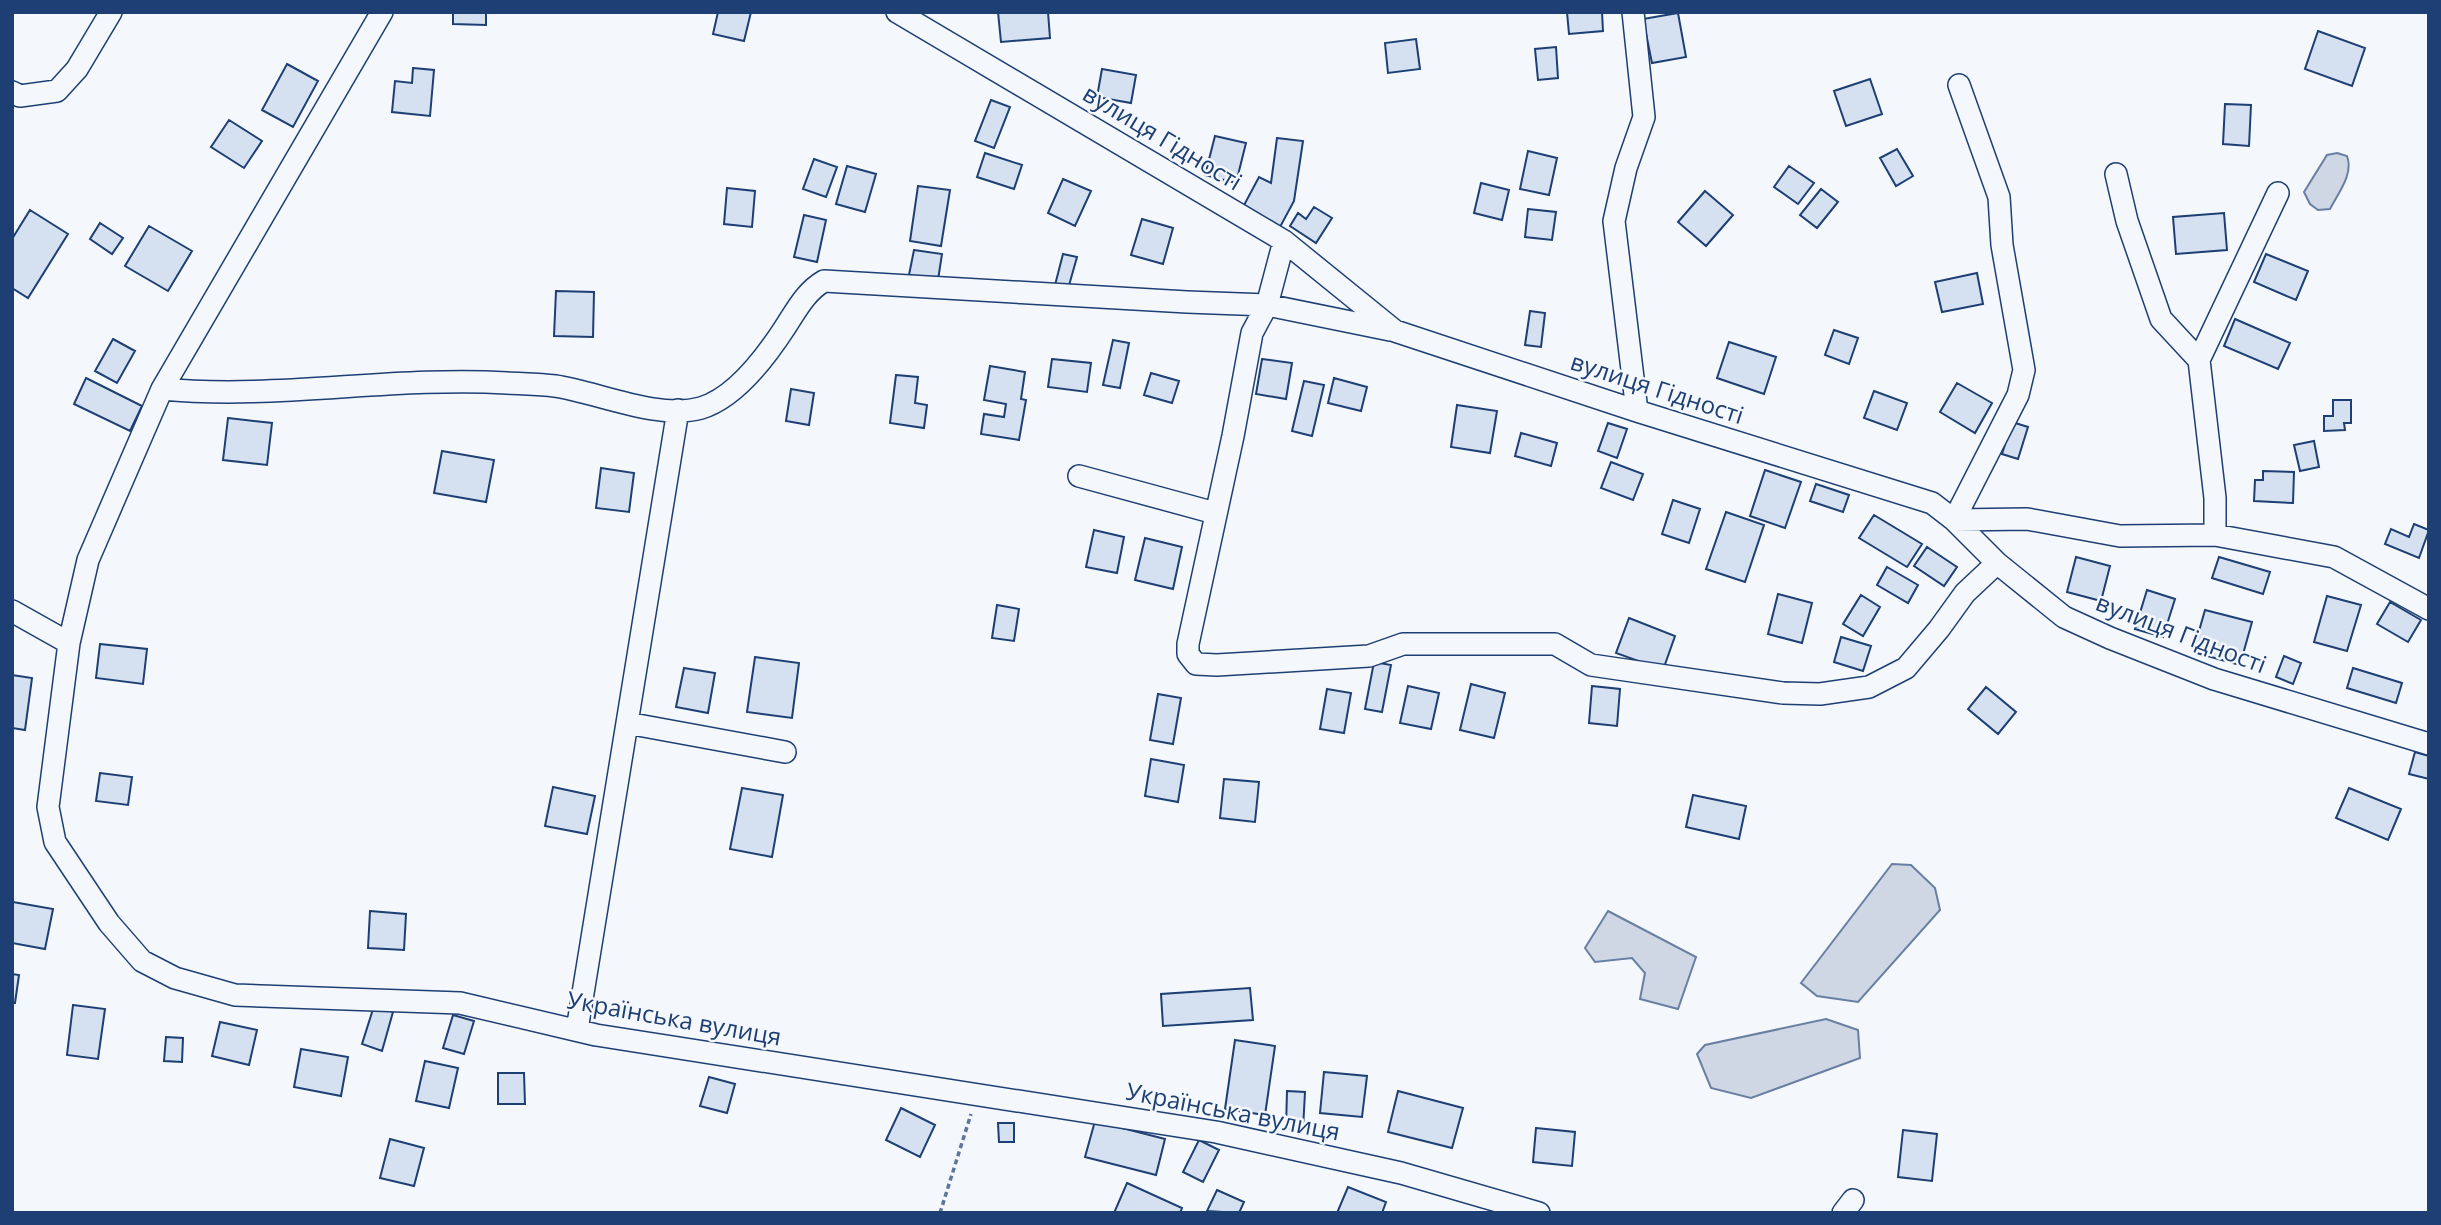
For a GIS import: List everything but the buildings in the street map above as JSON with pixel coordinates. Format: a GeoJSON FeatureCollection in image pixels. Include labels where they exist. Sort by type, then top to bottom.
{"type":"FeatureCollection","features":[{"type":"Feature","properties":{"kind":"street"},"geometry":{"type":"LineString","coordinates":[[12,92],[20,96],[57,91],[77,69],[111,12]]}},
{"type":"Feature","properties":{"kind":"street","name":"Українська вулиця"},"geometry":{"type":"LineString","coordinates":[[382,12],[162,389],[88,560],[69,643],[48,807],[55,842],[109,923],[142,961],[175,978],[235,995],[460,1003],[578,1030],[1216,1132],[1401,1172],[1539,1213]]}},
{"type":"Feature","properties":{"kind":"street","name":"вулиця Гідності"},"geometry":{"type":"LineString","coordinates":[[897,12],[1284,241],[1395,331],[1637,411],[1932,503],[1954,520],[1997,563],[2064,617],[2214,679],[2429,744]]}},
{"type":"Feature","properties":{"kind":"street"},"geometry":{"type":"LineString","coordinates":[[1633,12],[1644,117],[1626,168],[1614,221],[1637,411]]}},
{"type":"Feature","properties":{"kind":"street"},"geometry":{"type":"LineString","coordinates":[[1959,85],[1999,197],[2002,246],[2024,369],[2018,395],[1954,520],[2027,519],[2120,536],[2215,535],[2334,557],[2429,609]]}},
{"type":"Feature","properties":{"kind":"street"},"geometry":{"type":"LineString","coordinates":[[2116,174],[2127,221],[2161,319],[2199,360]]}},
{"type":"Feature","properties":{"kind":"street"},"geometry":{"type":"LineString","coordinates":[[2215,535],[2215,498],[2199,360],[2278,193]]}},
{"type":"Feature","properties":{"kind":"street"},"geometry":{"type":"LineString","coordinates":[[1284,241],[1267,305],[1252,333],[1233,436],[1188,643],[1188,654],[1196,664],[1369,656],[1403,644],[1555,644],[1591,665],[1758,690],[1820,694],[1869,687],[1906,668],[1965,593],[1997,563]]}},
{"type":"Feature","properties":{"kind":"street"},"geometry":{"type":"LineString","coordinates":[[162,389],[294,389],[461,381],[555,386],[629,405],[678,410],[701,408],[728,395],[771,349],[811,288],[824,281],[1187,303],[1267,305],[1395,331]]}},
{"type":"Feature","properties":{"kind":"street"},"geometry":{"type":"LineString","coordinates":[[578,1030],[678,410]]}},
{"type":"Feature","properties":{"kind":"street"},"geometry":{"type":"LineString","coordinates":[[1079,476],[1215,513]]}},
{"type":"Feature","properties":{"kind":"street"},"geometry":{"type":"LineString","coordinates":[[12,611],[69,643]]}},
{"type":"Feature","properties":{"kind":"street"},"geometry":{"type":"LineString","coordinates":[[627,723],[785,752]]}},
{"type":"Feature","properties":{"kind":"path"},"geometry":{"type":"LineString","coordinates":[[940,1213],[976,1095]]}},
{"type":"Feature","properties":{"kind":"shaded area"},"geometry":{"type":"Polygon","coordinates":[[[2337,153],[2347,156],[2347,176],[2330,209],[2318,210],[2310,204],[2304,192],[2327,155],[2337,153]]]}},
{"type":"Feature","properties":{"kind":"shaded area"},"geometry":{"type":"Polygon","coordinates":[[[1892,864],[1911,865],[1935,888],[1940,910],[1858,1002],[1817,996],[1801,983],[1892,864]]]}},
{"type":"Feature","properties":{"kind":"shaded area"},"geometry":{"type":"Polygon","coordinates":[[[1608,911],[1696,957],[1678,1009],[1640,999],[1645,973],[1632,958],[1595,962],[1585,948],[1608,911]]]}},
{"type":"Feature","properties":{"kind":"shaded area"},"geometry":{"type":"Polygon","coordinates":[[[1826,1019],[1858,1030],[1860,1058],[1751,1098],[1711,1088],[1697,1054],[1705,1045],[1826,1019]]]}}]}
